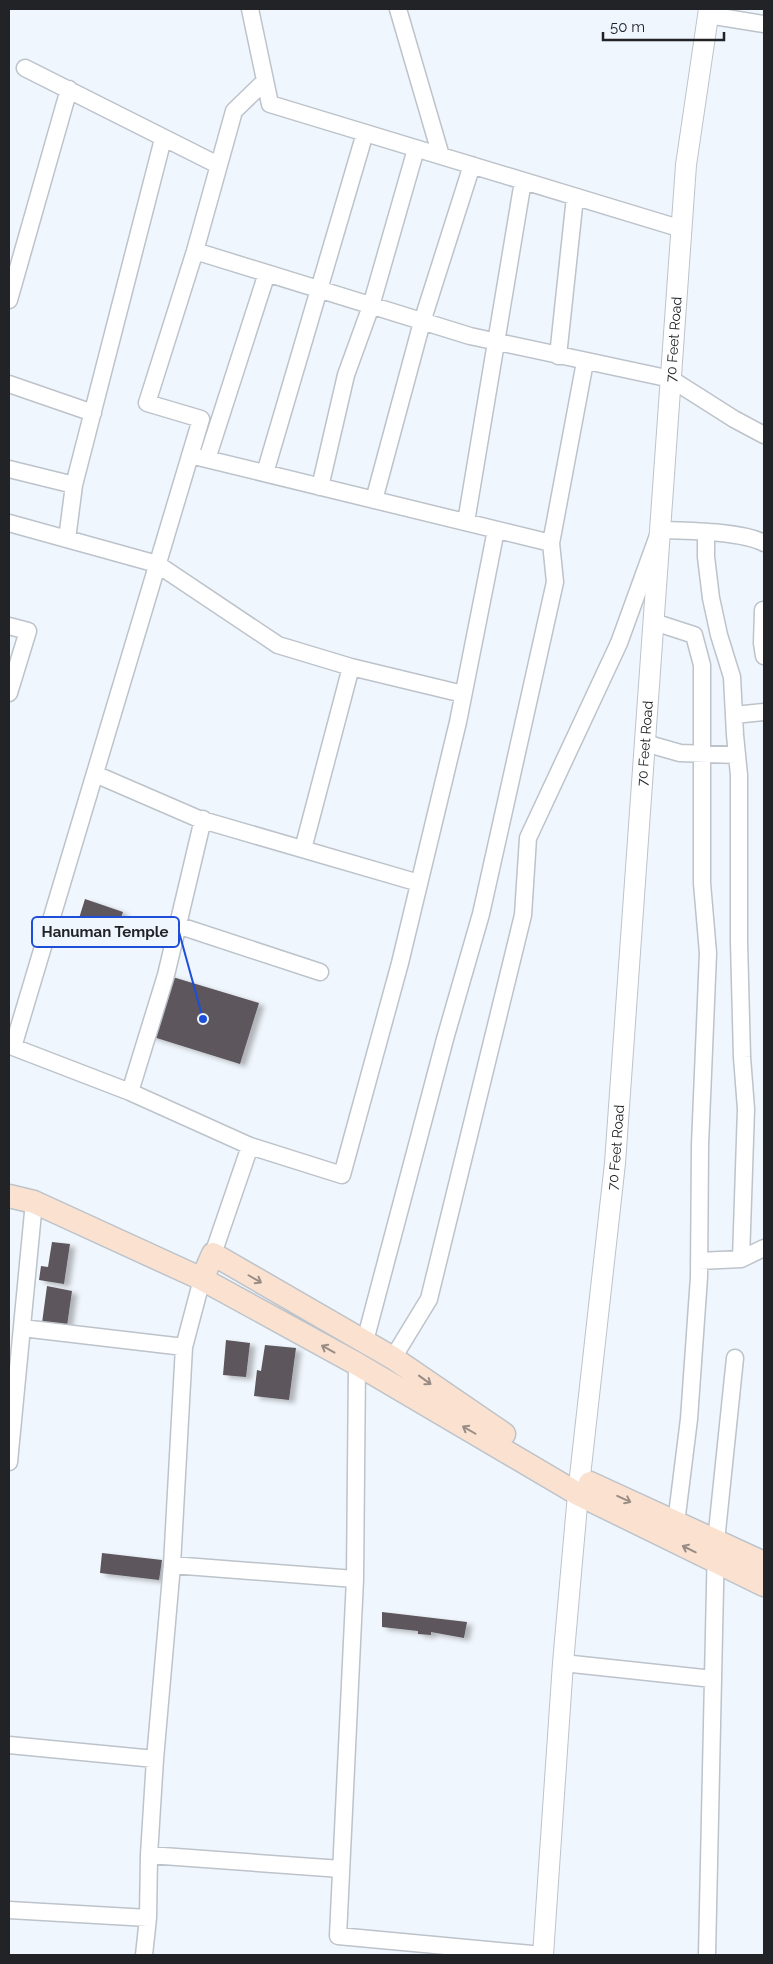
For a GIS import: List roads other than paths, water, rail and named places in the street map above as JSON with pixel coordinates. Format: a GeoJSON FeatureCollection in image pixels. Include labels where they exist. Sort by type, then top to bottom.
{"type":"FeatureCollection","features":[{"type":"Feature","properties":{"kind":"main road"},"geometry":{"type":"LineString","coordinates":[[9,1196],[34,1202],[202,1279],[579,1486],[715,1552],[764,1563]]}},
{"type":"Feature","properties":{"kind":"main road"},"geometry":{"type":"LineString","coordinates":[[202,1279],[213,1254],[393,1358],[579,1486],[676,1523],[764,1585]]}},
{"type":"Feature","properties":{"kind":"street"},"geometry":{"type":"LineString","coordinates":[[250,9],[270,104],[682,229]]}},
{"type":"Feature","properties":{"kind":"street"},"geometry":{"type":"LineString","coordinates":[[398,9],[440,156]]}},
{"type":"Feature","properties":{"kind":"street"},"geometry":{"type":"LineString","coordinates":[[708,12],[764,24]]}},
{"type":"Feature","properties":{"kind":"street","name":"70 Feet Road"},"geometry":{"type":"LineString","coordinates":[[543,1955],[563,1663],[579,1486],[615,1163],[686,165],[708,12]]}},
{"type":"Feature","properties":{"kind":"street"},"geometry":{"type":"LineString","coordinates":[[25,68],[218,165]]}},
{"type":"Feature","properties":{"kind":"street"},"geometry":{"type":"LineString","coordinates":[[265,81],[234,111],[195,251],[147,403],[200,419],[13,1047],[130,1092],[250,1146],[342,1175],[400,964],[463,694],[496,530]]}},
{"type":"Feature","properties":{"kind":"street"},"geometry":{"type":"LineString","coordinates":[[9,300],[69,89]]}},
{"type":"Feature","properties":{"kind":"street"},"geometry":{"type":"LineString","coordinates":[[265,473],[364,133]]}},
{"type":"Feature","properties":{"kind":"street"},"geometry":{"type":"LineString","coordinates":[[67,539],[74,485],[163,139]]}},
{"type":"Feature","properties":{"kind":"street"},"geometry":{"type":"LineString","coordinates":[[320,487],[346,375],[371,306],[416,148]]}},
{"type":"Feature","properties":{"kind":"street"},"geometry":{"type":"LineString","coordinates":[[374,500],[422,322],[472,165]]}},
{"type":"Feature","properties":{"kind":"street"},"geometry":{"type":"LineString","coordinates":[[466,522],[523,181]]}},
{"type":"Feature","properties":{"kind":"street"},"geometry":{"type":"LineString","coordinates":[[558,356],[575,197]]}},
{"type":"Feature","properties":{"kind":"street"},"geometry":{"type":"LineString","coordinates":[[195,251],[470,336],[671,379],[734,419],[764,435]]}},
{"type":"Feature","properties":{"kind":"street"},"geometry":{"type":"LineString","coordinates":[[206,459],[267,273]]}},
{"type":"Feature","properties":{"kind":"street"},"geometry":{"type":"LineString","coordinates":[[364,1341],[481,914],[555,582],[551,543],[585,362]]}},
{"type":"Feature","properties":{"kind":"street"},"geometry":{"type":"LineString","coordinates":[[9,384],[93,412]]}},
{"type":"Feature","properties":{"kind":"street"},"geometry":{"type":"LineString","coordinates":[[190,455],[551,543]]}},
{"type":"Feature","properties":{"kind":"street"},"geometry":{"type":"LineString","coordinates":[[9,469],[74,485]]}},
{"type":"Feature","properties":{"kind":"street"},"geometry":{"type":"LineString","coordinates":[[9,523],[157,564],[278,645],[351,667],[463,694]]}},
{"type":"Feature","properties":{"kind":"street"},"geometry":{"type":"LineString","coordinates":[[393,1358],[430,1299],[523,915],[528,838],[618,643],[660,530],[706,532],[755,538],[764,543]]}},
{"type":"Feature","properties":{"kind":"street"},"geometry":{"type":"LineString","coordinates":[[706,532],[706,557],[711,598],[719,635],[732,677],[739,775],[739,942],[742,1057],[746,1109],[741,1259]]}},
{"type":"Feature","properties":{"kind":"street"},"geometry":{"type":"LineString","coordinates":[[763,610],[762,643],[764,656]]}},
{"type":"Feature","properties":{"kind":"street"},"geometry":{"type":"LineString","coordinates":[[654,622],[694,635],[702,665],[702,883],[708,953],[700,1145],[699,1261],[689,1419],[676,1523]]}},
{"type":"Feature","properties":{"kind":"street"},"geometry":{"type":"LineString","coordinates":[[9,626],[28,631],[9,693]]}},
{"type":"Feature","properties":{"kind":"street"},"geometry":{"type":"LineString","coordinates":[[304,849],[351,667]]}},
{"type":"Feature","properties":{"kind":"street"},"geometry":{"type":"LineString","coordinates":[[734,715],[764,712]]}},
{"type":"Feature","properties":{"kind":"street"},"geometry":{"type":"LineString","coordinates":[[645,743],[680,753],[737,755]]}},
{"type":"Feature","properties":{"kind":"street"},"geometry":{"type":"LineString","coordinates":[[95,774],[202,820],[419,883]]}},
{"type":"Feature","properties":{"kind":"street"},"geometry":{"type":"LineString","coordinates":[[130,1092],[166,974],[202,820]]}},
{"type":"Feature","properties":{"kind":"street"},"geometry":{"type":"LineString","coordinates":[[177,925],[320,972]]}},
{"type":"Feature","properties":{"kind":"street"},"geometry":{"type":"LineString","coordinates":[[213,1254],[250,1146]]}},
{"type":"Feature","properties":{"kind":"street"},"geometry":{"type":"LineString","coordinates":[[9,1462],[34,1202]]}},
{"type":"Feature","properties":{"kind":"street"},"geometry":{"type":"LineString","coordinates":[[699,1261],[741,1259],[764,1248]]}},
{"type":"Feature","properties":{"kind":"street"},"geometry":{"type":"LineString","coordinates":[[144,1955],[148,1918],[148,1855],[172,1565],[184,1347],[202,1279]]}},
{"type":"Feature","properties":{"kind":"street"},"geometry":{"type":"LineString","coordinates":[[22,1328],[184,1347]]}},
{"type":"Feature","properties":{"kind":"street"},"geometry":{"type":"LineString","coordinates":[[707,1955],[715,1552],[735,1358]]}},
{"type":"Feature","properties":{"kind":"street"},"geometry":{"type":"LineString","coordinates":[[357,1364],[355,1578],[338,1936],[543,1955]]}},
{"type":"Feature","properties":{"kind":"street"},"geometry":{"type":"LineString","coordinates":[[172,1565],[355,1578]]}},
{"type":"Feature","properties":{"kind":"street"},"geometry":{"type":"LineString","coordinates":[[563,1663],[713,1680]]}},
{"type":"Feature","properties":{"kind":"street"},"geometry":{"type":"LineString","coordinates":[[9,1745],[155,1759]]}},
{"type":"Feature","properties":{"kind":"street"},"geometry":{"type":"LineString","coordinates":[[148,1855],[341,1869]]}},
{"type":"Feature","properties":{"kind":"street"},"geometry":{"type":"LineString","coordinates":[[9,1910],[148,1918]]}},
{"type":"Feature","properties":{"kind":"place","name":"Hanuman Temple"},"geometry":{"type":"Point","coordinates":[203,1019]}}]}
